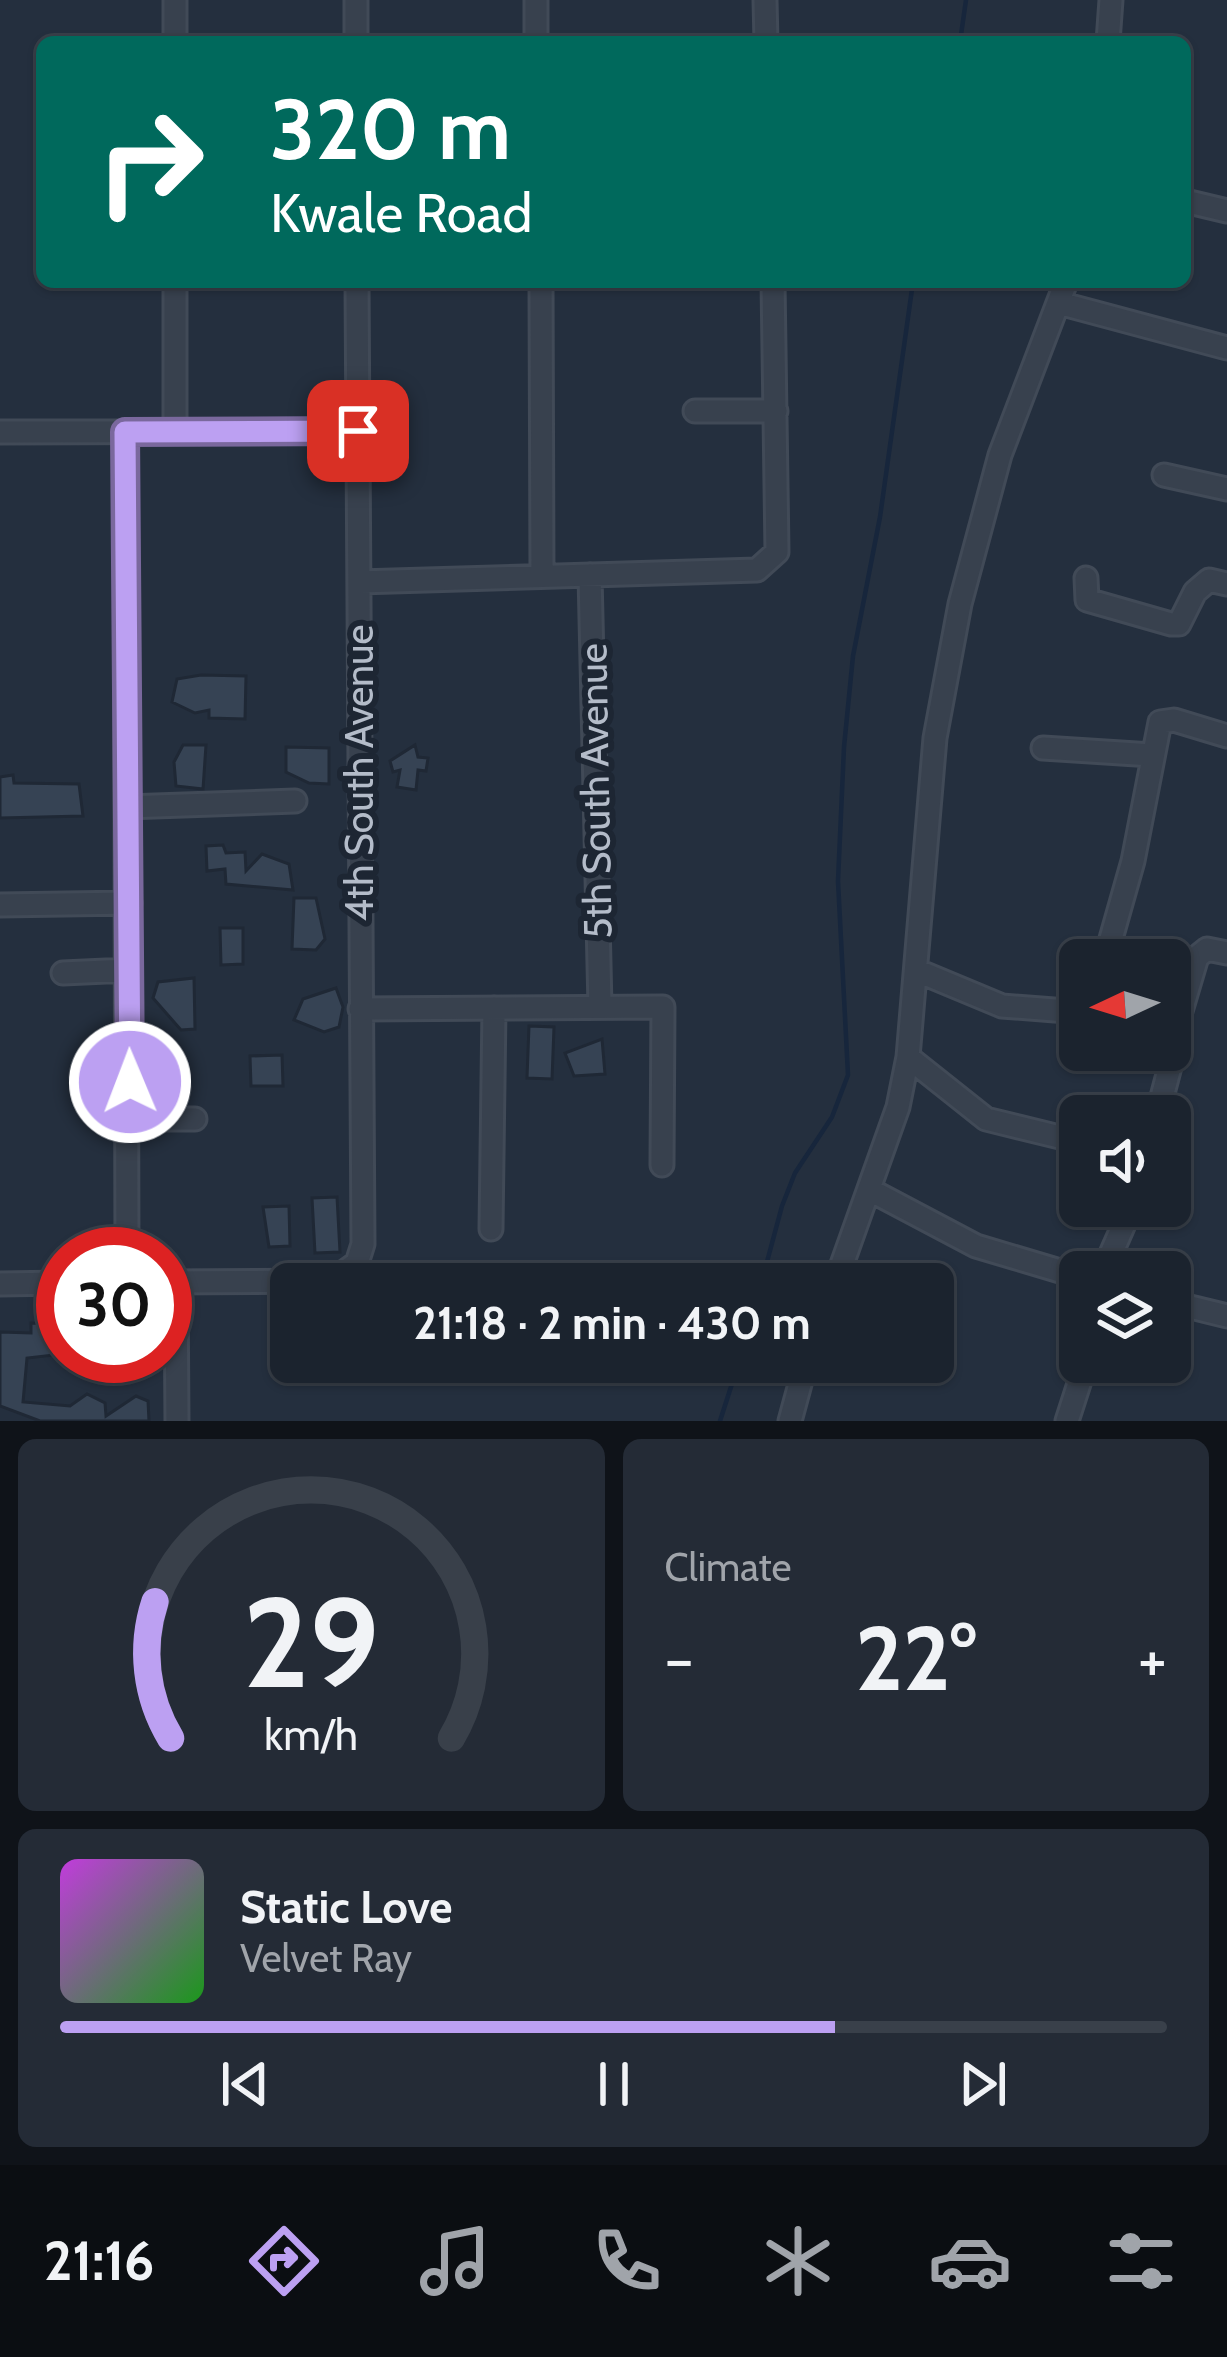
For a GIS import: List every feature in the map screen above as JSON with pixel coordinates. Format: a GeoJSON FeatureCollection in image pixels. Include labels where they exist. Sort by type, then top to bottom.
{"type":"FeatureCollection","features":[{"type":"Feature","properties":{"kind":"street"},"geometry":{"type":"LineString","coordinates":[[175,0],[175,36]]}},
{"type":"Feature","properties":{"kind":"street"},"geometry":{"type":"LineString","coordinates":[[356,0],[356,36]]}},
{"type":"Feature","properties":{"kind":"street"},"geometry":{"type":"LineString","coordinates":[[536,0],[536,36]]}},
{"type":"Feature","properties":{"kind":"street"},"geometry":{"type":"LineString","coordinates":[[765,0],[766,36]]}},
{"type":"Feature","properties":{"kind":"street"},"geometry":{"type":"LineString","coordinates":[[1108,36],[1111,0]]}},
{"type":"Feature","properties":{"kind":"street"},"geometry":{"type":"LineString","coordinates":[[1191,202],[1227,211]]}},
{"type":"Feature","properties":{"kind":"street"},"geometry":{"type":"LineString","coordinates":[[175,288],[175,432]]}},
{"type":"Feature","properties":{"kind":"street","name":"4th South Avenue"},"geometry":{"type":"LineString","coordinates":[[192,1282],[332,1281],[357,1263],[363,1244],[357,288]]}},
{"type":"Feature","properties":{"kind":"street"},"geometry":{"type":"LineString","coordinates":[[541,288],[542,576]]}},
{"type":"Feature","properties":{"kind":"street"},"geometry":{"type":"LineString","coordinates":[[359,582],[757,569],[770,563],[777,551],[773,288]]}},
{"type":"Feature","properties":{"kind":"street"},"geometry":{"type":"LineString","coordinates":[[843,1263],[870,1190],[908,1058],[935,738],[960,604],[1000,454],[1062,293],[1227,348]]}},
{"type":"Feature","properties":{"kind":"street"},"geometry":{"type":"LineString","coordinates":[[695,411],[776,409]]}},
{"type":"Feature","properties":{"kind":"street"},"geometry":{"type":"LineString","coordinates":[[0,432],[358,431]]}},
{"type":"Feature","properties":{"kind":"street"},"geometry":{"type":"LineString","coordinates":[[125,432],[128,1227]]}},
{"type":"Feature","properties":{"kind":"street"},"geometry":{"type":"LineString","coordinates":[[1164,475],[1227,489]]}},
{"type":"Feature","properties":{"kind":"street","name":"5th South Avenue"},"geometry":{"type":"LineString","coordinates":[[590,575],[599,1007]]}},
{"type":"Feature","properties":{"kind":"street"},"geometry":{"type":"LineString","coordinates":[[1086,578],[1087,600],[1171,624],[1179,624],[1201,584],[1209,580],[1227,584]]}},
{"type":"Feature","properties":{"kind":"street"},"geometry":{"type":"LineString","coordinates":[[1111,939],[1133,861],[1151,754],[1163,720],[1227,736]]}},
{"type":"Feature","properties":{"kind":"street"},"geometry":{"type":"LineString","coordinates":[[1043,748],[1151,754]]}},
{"type":"Feature","properties":{"kind":"street"},"geometry":{"type":"LineString","coordinates":[[126,808],[295,801]]}},
{"type":"Feature","properties":{"kind":"street"},"geometry":{"type":"LineString","coordinates":[[0,905],[130,903]]}},
{"type":"Feature","properties":{"kind":"street"},"geometry":{"type":"LineString","coordinates":[[1191,974],[1197,957],[1208,950],[1227,953]]}},
{"type":"Feature","properties":{"kind":"street"},"geometry":{"type":"LineString","coordinates":[[63,973],[128,970]]}},
{"type":"Feature","properties":{"kind":"street"},"geometry":{"type":"LineString","coordinates":[[918,970],[1002,1006],[1059,1010]]}},
{"type":"Feature","properties":{"kind":"street"},"geometry":{"type":"LineString","coordinates":[[360,1009],[663,1007],[662,1165]]}},
{"type":"Feature","properties":{"kind":"street"},"geometry":{"type":"LineString","coordinates":[[491,1229],[494,1008]]}},
{"type":"Feature","properties":{"kind":"street"},"geometry":{"type":"LineString","coordinates":[[908,1058],[986,1119],[1059,1137]]}},
{"type":"Feature","properties":{"kind":"street"},"geometry":{"type":"LineString","coordinates":[[130,1119],[194,1119]]}},
{"type":"Feature","properties":{"kind":"street"},"geometry":{"type":"LineString","coordinates":[[870,1190],[954,1237],[1059,1270]]}},
{"type":"Feature","properties":{"kind":"street"},"geometry":{"type":"LineString","coordinates":[[0,1284],[36,1283]]}},
{"type":"Feature","properties":{"kind":"street"},"geometry":{"type":"LineString","coordinates":[[1191,1307],[1227,1316]]}},
{"type":"Feature","properties":{"kind":"street"},"geometry":{"type":"LineString","coordinates":[[175,1383],[177,1421]]}},
{"type":"Feature","properties":{"kind":"street"},"geometry":{"type":"LineString","coordinates":[[790,1421],[800,1383]]}},
{"type":"Feature","properties":{"kind":"street"},"geometry":{"type":"LineString","coordinates":[[1067,1421],[1079,1383]]}},
{"type":"Feature","properties":{"kind":"building"},"geometry":{"type":"Polygon","coordinates":[[[246,676],[245,719],[209,718],[209,710],[195,713],[172,702],[177,679],[246,676]]]}},
{"type":"Feature","properties":{"kind":"building"},"geometry":{"type":"Polygon","coordinates":[[[183,745],[206,745],[203,789],[176,786],[174,762],[183,745]]]}},
{"type":"Feature","properties":{"kind":"building"},"geometry":{"type":"Polygon","coordinates":[[[415,745],[418,757],[428,758],[426,771],[418,770],[416,790],[397,787],[400,770],[393,772],[390,761],[415,745]]]}},
{"type":"Feature","properties":{"kind":"building"},"geometry":{"type":"Polygon","coordinates":[[[286,747],[329,748],[329,784],[309,783],[286,772],[286,747]]]}},
{"type":"Feature","properties":{"kind":"building"},"geometry":{"type":"Polygon","coordinates":[[[13,775],[14,783],[79,784],[83,816],[0,818],[0,777],[13,775]]]}},
{"type":"Feature","properties":{"kind":"building"},"geometry":{"type":"Polygon","coordinates":[[[223,845],[226,853],[245,852],[246,871],[262,854],[289,864],[293,890],[226,884],[225,869],[207,871],[206,846],[223,845]]]}},
{"type":"Feature","properties":{"kind":"building"},"geometry":{"type":"Polygon","coordinates":[[[294,898],[316,898],[325,939],[316,950],[292,949],[294,898]]]}},
{"type":"Feature","properties":{"kind":"building"},"geometry":{"type":"Polygon","coordinates":[[[220,928],[243,928],[243,964],[221,965],[220,928]]]}},
{"type":"Feature","properties":{"kind":"building"},"geometry":{"type":"Polygon","coordinates":[[[194,978],[195,1029],[181,1030],[153,998],[158,982],[194,978]]]}},
{"type":"Feature","properties":{"kind":"building"},"geometry":{"type":"Polygon","coordinates":[[[336,988],[343,1007],[339,1027],[324,1032],[294,1020],[303,999],[336,988]]]}},
{"type":"Feature","properties":{"kind":"building"},"geometry":{"type":"Polygon","coordinates":[[[529,1026],[554,1027],[552,1079],[527,1078],[529,1026]]]}},
{"type":"Feature","properties":{"kind":"building"},"geometry":{"type":"Polygon","coordinates":[[[602,1039],[605,1074],[574,1076],[565,1053],[602,1039]]]}},
{"type":"Feature","properties":{"kind":"building"},"geometry":{"type":"Polygon","coordinates":[[[282,1055],[283,1086],[251,1086],[250,1056],[282,1055]]]}},
{"type":"Feature","properties":{"kind":"building"},"geometry":{"type":"Polygon","coordinates":[[[337,1197],[340,1252],[315,1253],[312,1198],[337,1197]]]}},
{"type":"Feature","properties":{"kind":"building"},"geometry":{"type":"Polygon","coordinates":[[[289,1206],[290,1246],[269,1247],[263,1207],[289,1206]]]}},
{"type":"Feature","properties":{"kind":"building"},"geometry":{"type":"Polygon","coordinates":[[[31,1323],[36,1323],[36,1357],[27,1358],[23,1402],[70,1406],[87,1394],[105,1403],[106,1416],[136,1396],[148,1401],[149,1421],[40,1421],[0,1406],[0,1332],[31,1333],[31,1323]]]}},
{"type":"Feature","properties":{"kind":"waterway"},"geometry":{"type":"LineString","coordinates":[[961,36],[966,0]]}},
{"type":"Feature","properties":{"kind":"waterway"},"geometry":{"type":"LineString","coordinates":[[767,1263],[795,1173],[832,1117],[848,1075],[838,881],[844,747],[853,656],[880,517],[912,288]]}},
{"type":"Feature","properties":{"kind":"waterway"},"geometry":{"type":"LineString","coordinates":[[720,1421],[732,1383]]}},
{"type":"Feature","properties":{"kind":"route"},"geometry":{"type":"LineString","coordinates":[[130,1082],[125,432],[358,431]]}}]}
